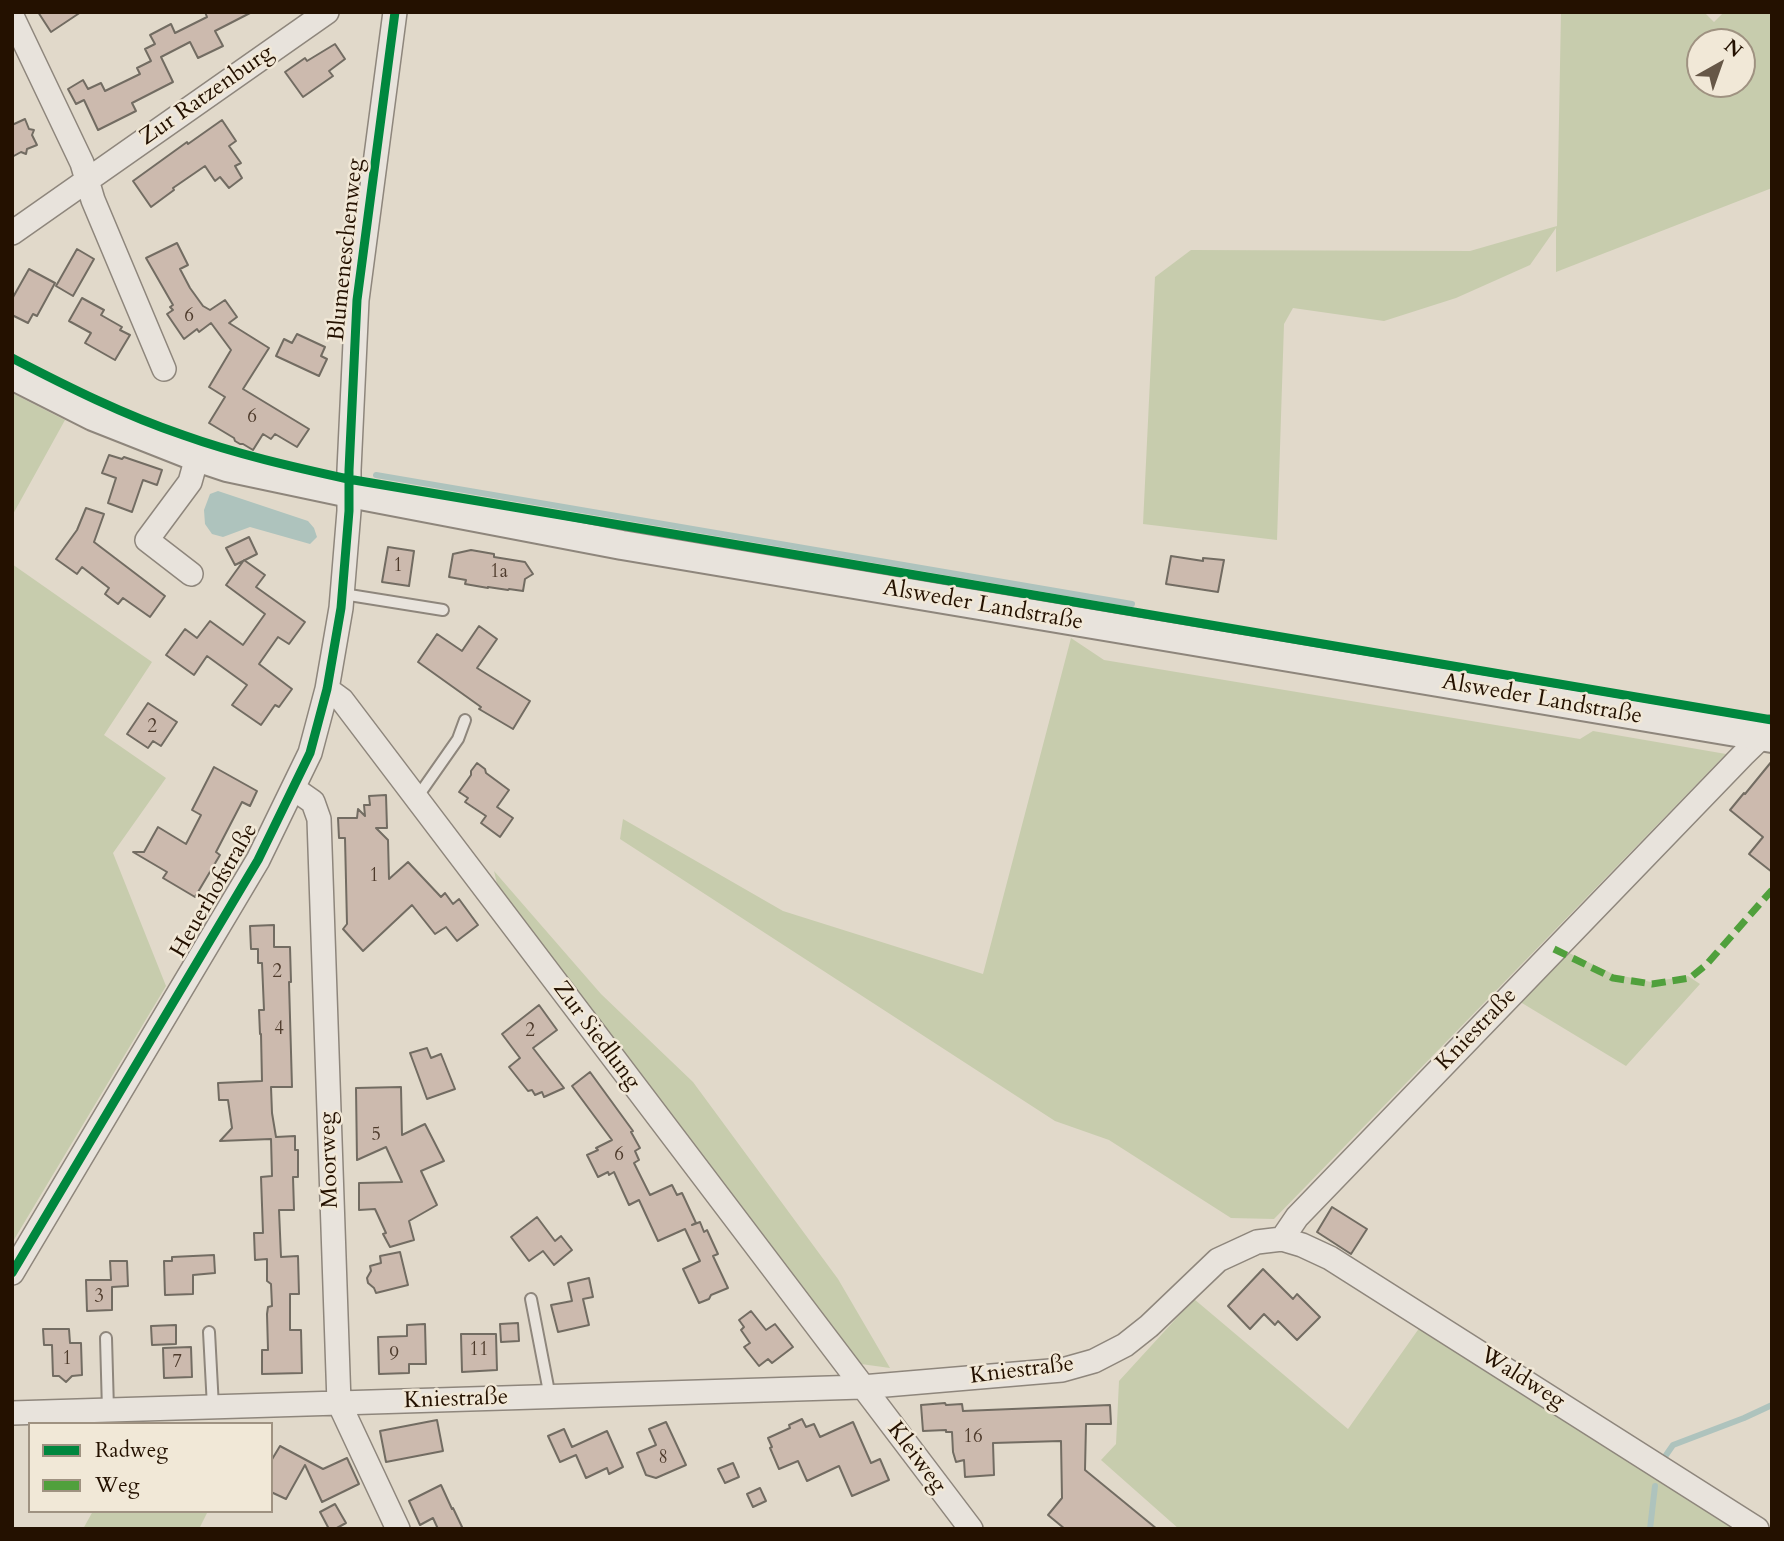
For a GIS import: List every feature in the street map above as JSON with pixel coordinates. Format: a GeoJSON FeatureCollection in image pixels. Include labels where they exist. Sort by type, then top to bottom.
{"type":"FeatureCollection","features":[{"type":"Feature","properties":{"kind":"street","name":"Zur Ratzenburg"},"geometry":{"type":"LineString","coordinates":[[12,233],[327,12]]}},
{"type":"Feature","properties":{"kind":"street","name":"Blumeneschenweg"},"geometry":{"type":"LineString","coordinates":[[350,493],[357,300],[395,12]]}},
{"type":"Feature","properties":{"kind":"street"},"geometry":{"type":"LineString","coordinates":[[12,16],[82,163],[93,201],[164,369]]}},
{"type":"Feature","properties":{"kind":"street","name":"Alsweder Landstraße"},"geometry":{"type":"LineString","coordinates":[[12,376],[93,416],[198,457],[228,467],[350,493],[622,545],[1768,734]]}},
{"type":"Feature","properties":{"kind":"street"},"geometry":{"type":"LineString","coordinates":[[191,573],[147,540],[190,482],[198,457]]}},
{"type":"Feature","properties":{"kind":"street","name":"Heuerhofstraße"},"geometry":{"type":"LineString","coordinates":[[12,1273],[258,860],[310,753],[327,689],[343,594],[350,493]]}},
{"type":"Feature","properties":{"kind":"street","name":"Zur Siedlung"},"geometry":{"type":"LineString","coordinates":[[327,689],[342,700],[862,1387]]}},
{"type":"Feature","properties":{"kind":"street","name":"Kniestraße"},"geometry":{"type":"LineString","coordinates":[[12,1413],[862,1387],[1062,1370],[1094,1361],[1125,1345],[1149,1326],[1218,1260],[1256,1241],[1282,1239],[1297,1217],[1768,734]]}},
{"type":"Feature","properties":{"kind":"street","name":"Moorweg"},"geometry":{"type":"LineString","coordinates":[[293,788],[313,802],[319,819],[339,1403],[398,1529]]}},
{"type":"Feature","properties":{"kind":"street","name":"Waldweg"},"geometry":{"type":"LineString","coordinates":[[1282,1239],[1330,1258],[1757,1529]]}},
{"type":"Feature","properties":{"kind":"street","name":"Kleiweg"},"geometry":{"type":"LineString","coordinates":[[862,1387],[971,1529]]}},
{"type":"Feature","properties":{"kind":"lane"},"geometry":{"type":"LineString","coordinates":[[343,594],[443,610]]}},
{"type":"Feature","properties":{"kind":"lane"},"geometry":{"type":"LineString","coordinates":[[416,799],[458,740],[465,720]]}},
{"type":"Feature","properties":{"kind":"lane"},"geometry":{"type":"LineString","coordinates":[[531,1299],[550,1397]]}},
{"type":"Feature","properties":{"kind":"lane"},"geometry":{"type":"LineString","coordinates":[[209,1332],[213,1407]]}},
{"type":"Feature","properties":{"kind":"lane"},"geometry":{"type":"LineString","coordinates":[[106,1338],[108,1410]]}},
{"type":"Feature","properties":{"kind":"green space"},"geometry":{"type":"Polygon","coordinates":[[[1561,12],[1704,12],[1714,22],[1724,12],[1772,12],[1772,188],[1556,272],[1556,228],[1530,265],[1456,298],[1384,321],[1293,308],[1284,324],[1277,540],[1143,524],[1155,277],[1191,250],[1470,251],[1557,226],[1561,12]]]}},
{"type":"Feature","properties":{"kind":"green space"},"geometry":{"type":"Polygon","coordinates":[[[12,393],[65,420],[12,516],[12,393]]]}},
{"type":"Feature","properties":{"kind":"green space"},"geometry":{"type":"Polygon","coordinates":[[[12,564],[152,662],[104,735],[166,778],[113,853],[166,986],[12,1243],[12,564]]]}},
{"type":"Feature","properties":{"kind":"green space"},"geometry":{"type":"Polygon","coordinates":[[[1071,638],[1104,660],[1580,739],[1593,731],[1726,754],[1274,1219],[1231,1218],[1109,1140],[1055,1121],[620,839],[623,819],[783,911],[983,974],[1071,638]]]}},
{"type":"Feature","properties":{"kind":"green space"},"geometry":{"type":"Polygon","coordinates":[[[494,871],[601,994],[693,1082],[838,1279],[890,1368],[861,1364],[498,888],[494,871]]]}},
{"type":"Feature","properties":{"kind":"green space"},"geometry":{"type":"Polygon","coordinates":[[[1563,950],[1613,974],[1651,982],[1688,976],[1700,984],[1626,1066],[1517,1000],[1563,950]]]}},
{"type":"Feature","properties":{"kind":"green space"},"geometry":{"type":"Polygon","coordinates":[[[1194,1299],[1348,1429],[1420,1327],[1741,1529],[1179,1529],[1101,1460],[1116,1444],[1119,1381],[1194,1299]]]}},
{"type":"Feature","properties":{"kind":"green space"},"geometry":{"type":"Polygon","coordinates":[[[92,1513],[207,1513],[199,1529],[83,1529],[92,1513]]]}},
{"type":"Feature","properties":{"kind":"water"},"geometry":{"type":"Polygon","coordinates":[[[218,491],[308,521],[317,537],[310,544],[250,527],[223,537],[212,534],[205,524],[204,510],[210,494],[218,491]]]}},
{"type":"Feature","properties":{"kind":"building"},"geometry":{"type":"Polygon","coordinates":[[[38,12],[81,12],[51,32],[38,12]]]}},
{"type":"Feature","properties":{"kind":"building"},"geometry":{"type":"Polygon","coordinates":[[[205,12],[252,12],[215,31],[223,46],[198,58],[190,42],[161,57],[173,82],[132,103],[136,111],[98,130],[84,100],[76,104],[68,89],[83,80],[88,89],[101,83],[105,91],[140,74],[137,68],[151,61],[145,49],[155,44],[150,35],[171,24],[175,33],[207,17],[205,12]]]}},
{"type":"Feature","properties":{"kind":"building"},"geometry":{"type":"Polygon","coordinates":[[[335,44],[345,59],[329,71],[333,76],[303,97],[285,72],[305,58],[307,61],[335,44]]]}},
{"type":"Feature","properties":{"kind":"building"},"geometry":{"type":"Polygon","coordinates":[[[25,119],[29,129],[34,130],[32,135],[37,145],[27,149],[26,154],[21,152],[12,157],[12,125],[25,119]]]}},
{"type":"Feature","properties":{"kind":"building"},"geometry":{"type":"Polygon","coordinates":[[[222,120],[236,141],[229,146],[241,163],[235,166],[242,178],[229,188],[220,177],[215,181],[205,166],[151,207],[133,181],[222,120]]]}},
{"type":"Feature","properties":{"kind":"building"},"geometry":{"type":"Polygon","coordinates":[[[177,243],[188,265],[180,269],[203,306],[210,310],[225,300],[237,317],[229,323],[269,348],[243,389],[309,429],[297,447],[275,434],[271,439],[263,434],[253,450],[209,423],[225,397],[209,387],[231,350],[211,323],[184,339],[167,314],[173,310],[170,307],[173,305],[146,258],[177,243]]]}},
{"type":"Feature","properties":{"kind":"building"},"geometry":{"type":"Polygon","coordinates":[[[77,249],[94,259],[73,296],[56,286],[77,249]]]}},
{"type":"Feature","properties":{"kind":"building"},"geometry":{"type":"Polygon","coordinates":[[[29,269],[55,283],[37,316],[33,314],[28,323],[12,315],[12,299],[29,269]]]}},
{"type":"Feature","properties":{"kind":"building"},"geometry":{"type":"Polygon","coordinates":[[[82,298],[104,310],[101,315],[130,335],[115,360],[85,343],[91,333],[69,321],[82,298]]]}},
{"type":"Feature","properties":{"kind":"building"},"geometry":{"type":"Polygon","coordinates":[[[297,334],[325,347],[321,356],[327,359],[319,376],[276,356],[284,339],[292,343],[297,334]]]}},
{"type":"Feature","properties":{"kind":"building"},"geometry":{"type":"Polygon","coordinates":[[[109,455],[122,459],[124,457],[162,470],[157,485],[143,480],[132,512],[108,503],[116,478],[102,473],[109,455]]]}},
{"type":"Feature","properties":{"kind":"building"},"geometry":{"type":"Polygon","coordinates":[[[86,508],[104,514],[94,542],[165,596],[150,617],[123,598],[118,604],[105,594],[109,588],[82,567],[77,574],[56,559],[77,530],[86,508]]]}},
{"type":"Feature","properties":{"kind":"building"},"geometry":{"type":"Polygon","coordinates":[[[249,537],[257,554],[235,565],[226,548],[249,537]]]}},
{"type":"Feature","properties":{"kind":"building"},"geometry":{"type":"Polygon","coordinates":[[[388,547],[414,551],[409,586],[382,582],[388,547]]]}},
{"type":"Feature","properties":{"kind":"building"},"geometry":{"type":"Polygon","coordinates":[[[471,550],[525,562],[533,574],[525,579],[523,591],[465,584],[466,580],[449,577],[453,554],[471,550]]]}},
{"type":"Feature","properties":{"kind":"building"},"geometry":{"type":"Polygon","coordinates":[[[1171,556],[1203,561],[1203,558],[1224,560],[1218,592],[1166,584],[1171,556]]]}},
{"type":"Feature","properties":{"kind":"building"},"geometry":{"type":"Polygon","coordinates":[[[244,560],[265,575],[256,587],[305,622],[289,644],[278,637],[259,664],[292,689],[279,707],[275,705],[261,725],[232,705],[247,685],[207,656],[194,675],[166,655],[185,629],[197,638],[210,621],[243,645],[265,614],[226,585],[244,560]]]}},
{"type":"Feature","properties":{"kind":"building"},"geometry":{"type":"Polygon","coordinates":[[[479,626],[497,639],[477,668],[530,701],[513,729],[479,709],[481,707],[418,662],[437,634],[462,651],[479,626]]]}},
{"type":"Feature","properties":{"kind":"building"},"geometry":{"type":"Polygon","coordinates":[[[148,703],[177,722],[161,746],[153,741],[148,748],[127,734],[148,703]]]}},
{"type":"Feature","properties":{"kind":"building"},"geometry":{"type":"Polygon","coordinates":[[[1772,761],[1772,872],[1749,854],[1763,837],[1730,810],[1772,761]]]}},
{"type":"Feature","properties":{"kind":"building"},"geometry":{"type":"Polygon","coordinates":[[[477,763],[509,790],[497,807],[513,818],[500,837],[481,823],[486,816],[465,802],[468,798],[459,792],[477,763]]]}},
{"type":"Feature","properties":{"kind":"building"},"geometry":{"type":"Polygon","coordinates":[[[214,767],[257,791],[250,806],[242,802],[216,852],[220,855],[195,897],[163,878],[167,872],[133,852],[144,852],[158,827],[186,844],[201,815],[192,810],[214,767]]]}},
{"type":"Feature","properties":{"kind":"building"},"geometry":{"type":"Polygon","coordinates":[[[386,795],[387,828],[376,828],[388,840],[389,879],[408,862],[441,897],[445,893],[453,904],[459,899],[478,925],[457,941],[446,927],[435,934],[412,905],[363,951],[343,929],[347,924],[345,838],[339,838],[338,818],[357,818],[358,809],[365,816],[364,805],[370,805],[369,796],[386,795]]]}},
{"type":"Feature","properties":{"kind":"building"},"geometry":{"type":"Polygon","coordinates":[[[274,925],[274,947],[290,947],[292,1087],[271,1087],[276,1137],[295,1136],[295,1150],[298,1150],[298,1177],[293,1177],[294,1210],[279,1210],[281,1257],[298,1256],[299,1294],[290,1294],[290,1330],[301,1330],[302,1373],[262,1374],[262,1350],[268,1350],[267,1314],[268,1307],[272,1306],[271,1284],[267,1281],[267,1259],[255,1260],[254,1233],[263,1233],[261,1177],[272,1176],[271,1139],[220,1141],[232,1128],[228,1100],[219,1100],[218,1083],[262,1081],[259,1010],[264,1010],[262,963],[258,963],[258,949],[251,949],[250,926],[274,925]]]}},
{"type":"Feature","properties":{"kind":"building"},"geometry":{"type":"Polygon","coordinates":[[[539,1005],[557,1030],[533,1048],[564,1088],[544,1097],[542,1092],[535,1095],[532,1090],[528,1091],[509,1067],[520,1058],[502,1034],[539,1005]]]}},
{"type":"Feature","properties":{"kind":"building"},"geometry":{"type":"Polygon","coordinates":[[[427,1048],[431,1058],[441,1054],[455,1089],[427,1099],[410,1053],[427,1048]]]}},
{"type":"Feature","properties":{"kind":"building"},"geometry":{"type":"Polygon","coordinates":[[[590,1072],[633,1131],[631,1132],[640,1148],[635,1151],[639,1160],[634,1163],[650,1195],[672,1185],[677,1195],[682,1193],[696,1223],[692,1225],[700,1222],[704,1232],[707,1230],[718,1254],[713,1256],[728,1288],[699,1303],[683,1269],[700,1261],[685,1229],[658,1241],[639,1200],[629,1205],[614,1172],[598,1177],[587,1155],[612,1140],[572,1086],[590,1072]]]}},
{"type":"Feature","properties":{"kind":"building"},"geometry":{"type":"Polygon","coordinates":[[[401,1087],[402,1135],[425,1124],[444,1161],[421,1171],[437,1205],[409,1221],[414,1240],[390,1247],[375,1209],[359,1210],[359,1183],[402,1182],[386,1147],[357,1160],[356,1088],[401,1087]]]}},
{"type":"Feature","properties":{"kind":"building"},"geometry":{"type":"Polygon","coordinates":[[[1332,1207],[1367,1229],[1351,1254],[1317,1232],[1332,1207]]]}},
{"type":"Feature","properties":{"kind":"building"},"geometry":{"type":"Polygon","coordinates":[[[537,1217],[555,1241],[561,1236],[572,1250],[554,1265],[543,1251],[529,1261],[511,1237],[537,1217]]]}},
{"type":"Feature","properties":{"kind":"building"},"geometry":{"type":"Polygon","coordinates":[[[400,1252],[408,1285],[376,1293],[368,1283],[370,1266],[381,1263],[380,1256],[400,1252]]]}},
{"type":"Feature","properties":{"kind":"building"},"geometry":{"type":"Polygon","coordinates":[[[214,1255],[215,1273],[193,1275],[193,1294],[165,1295],[164,1261],[172,1261],[172,1257],[214,1255]]]}},
{"type":"Feature","properties":{"kind":"building"},"geometry":{"type":"Polygon","coordinates":[[[110,1261],[127,1261],[128,1286],[112,1287],[112,1310],[87,1311],[86,1280],[111,1280],[110,1261]]]}},
{"type":"Feature","properties":{"kind":"building"},"geometry":{"type":"Polygon","coordinates":[[[1263,1269],[1293,1299],[1297,1294],[1320,1317],[1297,1340],[1278,1321],[1275,1325],[1264,1314],[1250,1329],[1228,1306],[1263,1269]]]}},
{"type":"Feature","properties":{"kind":"building"},"geometry":{"type":"Polygon","coordinates":[[[589,1278],[593,1297],[583,1299],[589,1325],[558,1332],[551,1305],[572,1301],[568,1283],[589,1278]]]}},
{"type":"Feature","properties":{"kind":"building"},"geometry":{"type":"Polygon","coordinates":[[[751,1311],[766,1330],[775,1324],[793,1347],[772,1363],[768,1359],[759,1366],[744,1347],[750,1343],[741,1330],[744,1327],[739,1320],[751,1311]]]}},
{"type":"Feature","properties":{"kind":"building"},"geometry":{"type":"Polygon","coordinates":[[[518,1323],[519,1341],[501,1342],[500,1324],[518,1323]]]}},
{"type":"Feature","properties":{"kind":"building"},"geometry":{"type":"Polygon","coordinates":[[[425,1324],[426,1364],[409,1364],[409,1373],[379,1374],[378,1337],[407,1336],[407,1325],[425,1324]]]}},
{"type":"Feature","properties":{"kind":"building"},"geometry":{"type":"Polygon","coordinates":[[[176,1325],[176,1344],[152,1345],[151,1326],[176,1325]]]}},
{"type":"Feature","properties":{"kind":"building"},"geometry":{"type":"Polygon","coordinates":[[[43,1329],[69,1329],[70,1343],[81,1343],[82,1375],[72,1376],[66,1382],[59,1376],[53,1376],[52,1345],[44,1345],[43,1329]]]}},
{"type":"Feature","properties":{"kind":"building"},"geometry":{"type":"Polygon","coordinates":[[[461,1334],[496,1334],[497,1370],[462,1372],[461,1334]]]}},
{"type":"Feature","properties":{"kind":"building"},"geometry":{"type":"Polygon","coordinates":[[[191,1347],[192,1377],[164,1378],[163,1348],[191,1347]]]}},
{"type":"Feature","properties":{"kind":"building"},"geometry":{"type":"Polygon","coordinates":[[[962,1404],[963,1411],[1110,1405],[1111,1424],[1086,1424],[1085,1470],[1157,1529],[1065,1529],[1048,1515],[1062,1498],[1061,1441],[993,1443],[994,1475],[965,1477],[964,1460],[956,1462],[953,1452],[952,1432],[923,1431],[921,1405],[962,1404]]]}},
{"type":"Feature","properties":{"kind":"building"},"geometry":{"type":"Polygon","coordinates":[[[802,1419],[806,1427],[814,1424],[820,1437],[853,1422],[871,1463],[880,1459],[889,1480],[852,1496],[839,1466],[807,1481],[798,1461],[779,1469],[768,1438],[802,1419]]]}},
{"type":"Feature","properties":{"kind":"building"},"geometry":{"type":"Polygon","coordinates":[[[437,1420],[443,1451],[386,1462],[380,1431],[437,1420]]]}},
{"type":"Feature","properties":{"kind":"building"},"geometry":{"type":"Polygon","coordinates":[[[666,1422],[686,1465],[656,1478],[646,1475],[637,1453],[656,1445],[649,1429],[666,1422]]]}},
{"type":"Feature","properties":{"kind":"building"},"geometry":{"type":"Polygon","coordinates":[[[564,1429],[572,1447],[607,1431],[623,1467],[609,1474],[607,1468],[586,1478],[576,1455],[560,1462],[548,1436],[564,1429]]]}},
{"type":"Feature","properties":{"kind":"building"},"geometry":{"type":"Polygon","coordinates":[[[280,1446],[323,1469],[347,1458],[359,1484],[322,1502],[305,1465],[286,1499],[273,1493],[273,1458],[280,1446]]]}},
{"type":"Feature","properties":{"kind":"building"},"geometry":{"type":"Polygon","coordinates":[[[733,1463],[739,1477],[725,1483],[718,1469],[733,1463]]]}},
{"type":"Feature","properties":{"kind":"building"},"geometry":{"type":"Polygon","coordinates":[[[441,1485],[463,1529],[438,1529],[433,1518],[420,1525],[409,1501],[441,1485]]]}},
{"type":"Feature","properties":{"kind":"building"},"geometry":{"type":"Polygon","coordinates":[[[760,1488],[766,1501],[753,1507],[747,1494],[760,1488]]]}},
{"type":"Feature","properties":{"kind":"building"},"geometry":{"type":"Polygon","coordinates":[[[335,1504],[346,1523],[329,1529],[320,1512],[335,1504]]]}},
{"type":"Feature","properties":{"kind":"waterway"},"geometry":{"type":"LineString","coordinates":[[376,475],[1132,604]]}},
{"type":"Feature","properties":{"kind":"waterway"},"geometry":{"type":"LineString","coordinates":[[1664,1458],[1673,1445],[1772,1405]]}},
{"type":"Feature","properties":{"kind":"waterway"},"geometry":{"type":"LineString","coordinates":[[1650,1529],[1655,1486]]}},
{"type":"Feature","properties":{"kind":"marked path"},"geometry":{"type":"LineString","coordinates":[[1554,949],[1613,978],[1652,984],[1690,978],[1706,965],[1772,890]]}},
{"type":"Feature","properties":{"kind":"cycle path"},"geometry":{"type":"LineString","coordinates":[[12,1273],[258,860],[310,753],[327,689],[341,608],[349,511],[357,300],[395,12]]}},
{"type":"Feature","properties":{"kind":"cycle path"},"geometry":{"type":"LineString","coordinates":[[12,358],[96,400],[161,427],[244,454],[348,479],[1772,720]]}}]}
